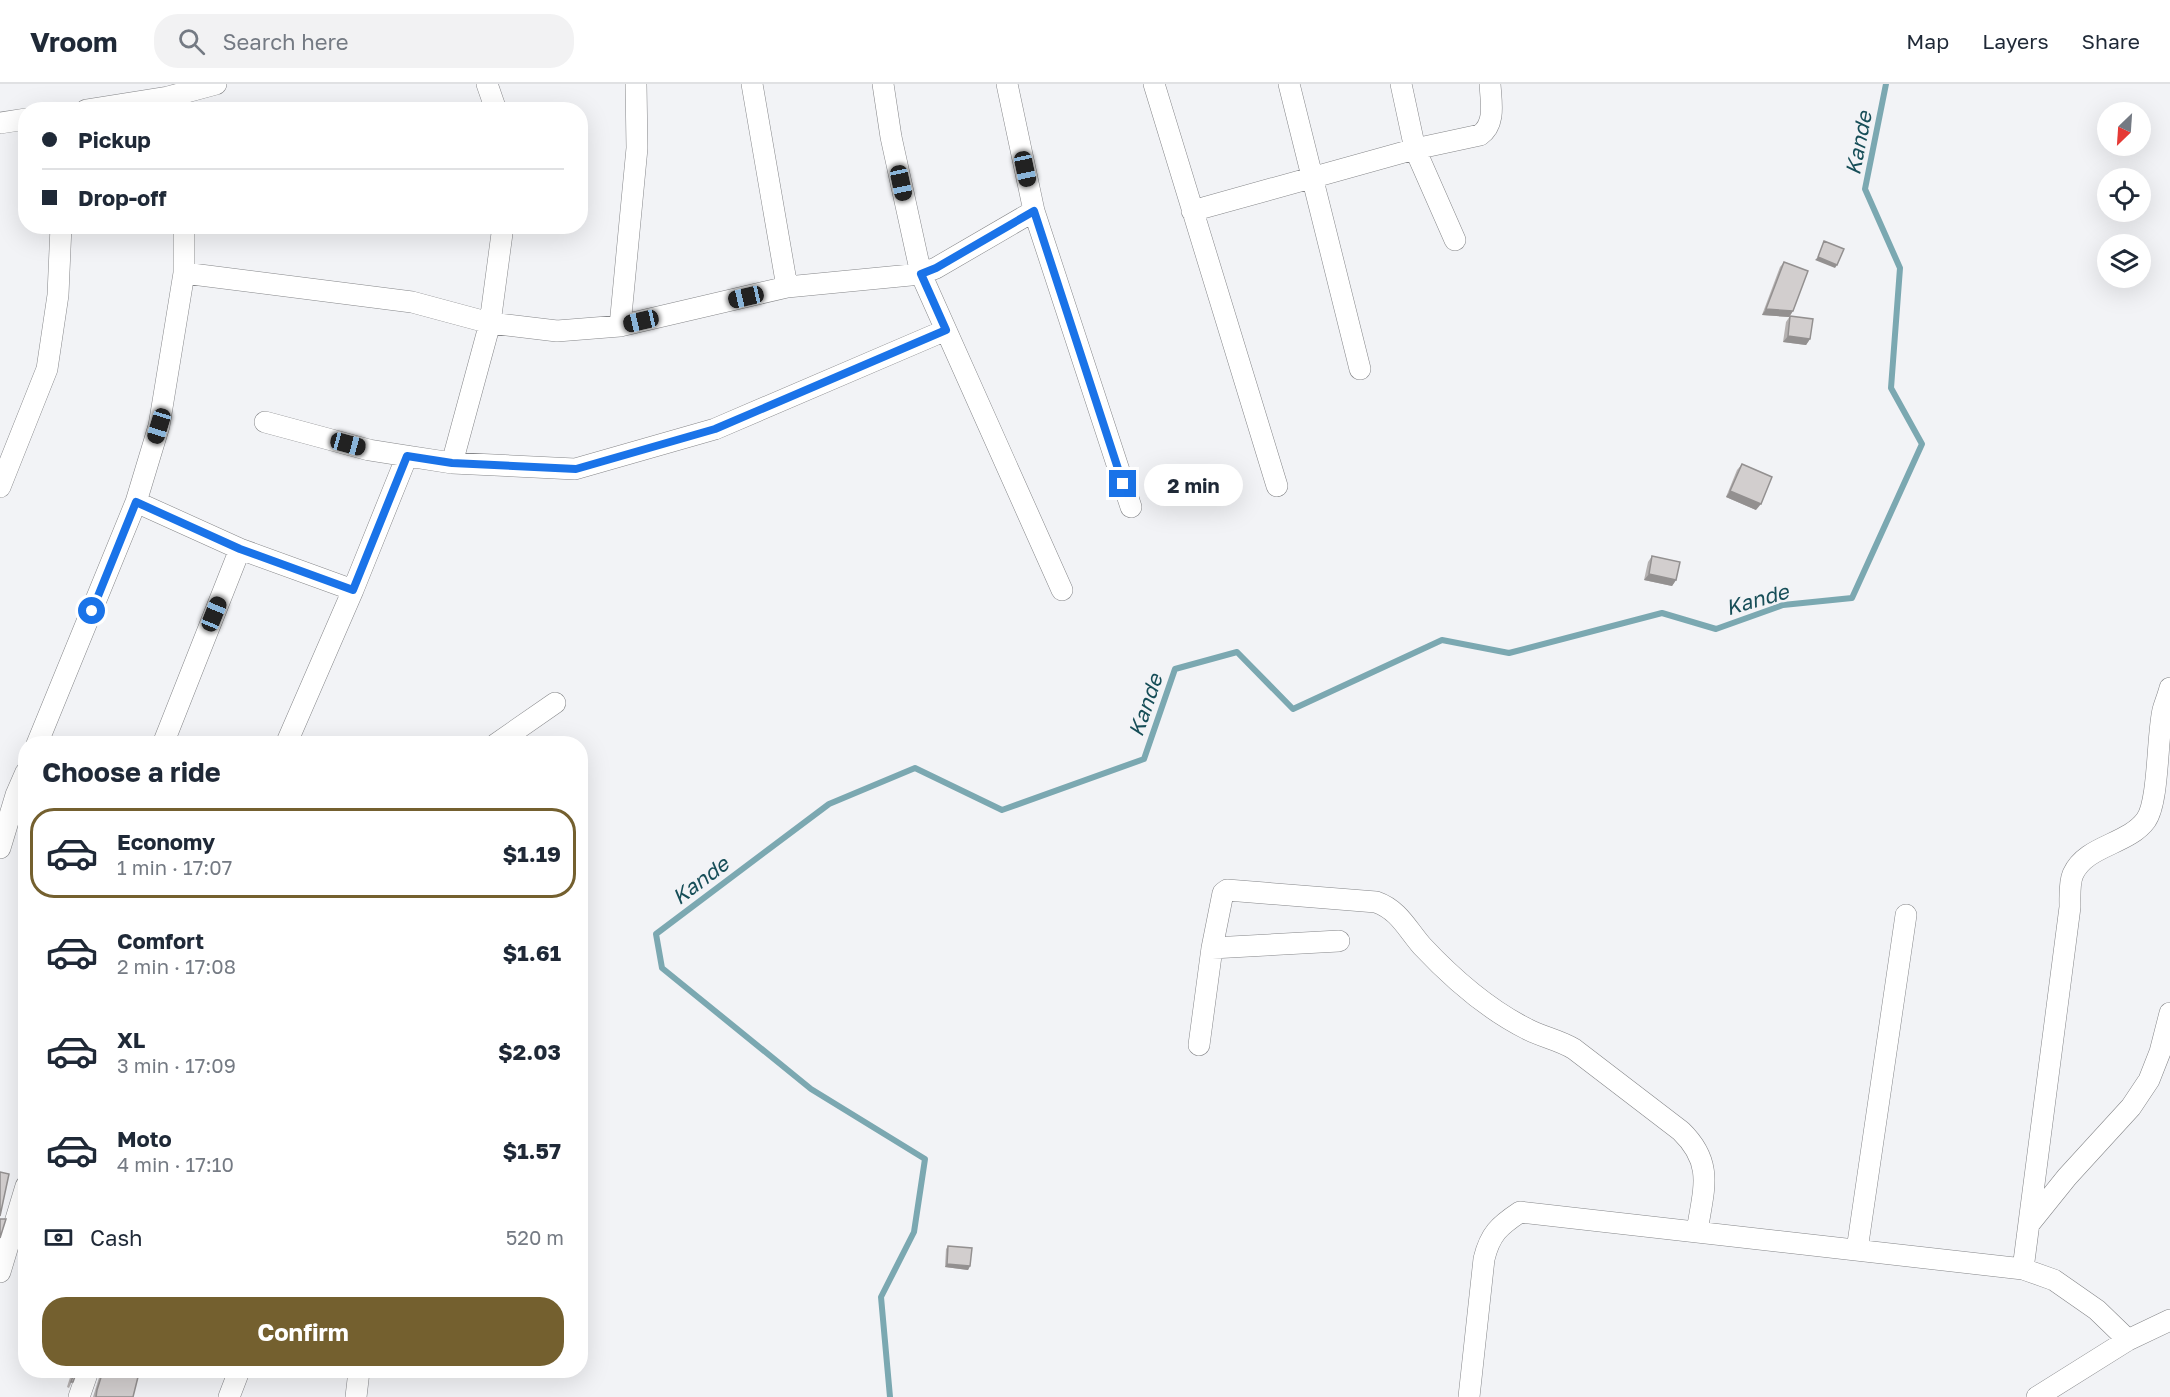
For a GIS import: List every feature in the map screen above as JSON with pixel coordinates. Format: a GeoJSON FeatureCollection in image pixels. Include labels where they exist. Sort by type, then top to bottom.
{"type":"FeatureCollection","features":[{"type":"Feature","properties":{"kind":"street"},"geometry":{"type":"LineString","coordinates":[[136,102],[168,97],[216,84]]}},
{"type":"Feature","properties":{"kind":"street"},"geometry":{"type":"LineString","coordinates":[[487,84],[493,102]]}},
{"type":"Feature","properties":{"kind":"street"},"geometry":{"type":"LineString","coordinates":[[620,326],[637,148],[636,84]]}},
{"type":"Feature","properties":{"kind":"street"},"geometry":{"type":"LineString","coordinates":[[752,84],[788,287]]}},
{"type":"Feature","properties":{"kind":"street"},"geometry":{"type":"LineString","coordinates":[[883,84],[891,137],[921,274],[1062,590]]}},
{"type":"Feature","properties":{"kind":"street"},"geometry":{"type":"LineString","coordinates":[[1007,84],[1034,211],[1131,507]]}},
{"type":"Feature","properties":{"kind":"street"},"geometry":{"type":"LineString","coordinates":[[1154,84],[1277,486]]}},
{"type":"Feature","properties":{"kind":"street"},"geometry":{"type":"LineString","coordinates":[[1289,84],[1360,369]]}},
{"type":"Feature","properties":{"kind":"street"},"geometry":{"type":"LineString","coordinates":[[1401,84],[1415,149],[1455,240]]}},
{"type":"Feature","properties":{"kind":"street"},"geometry":{"type":"LineString","coordinates":[[1192,211],[1415,149],[1480,135],[1487,130],[1491,118],[1490,84]]}},
{"type":"Feature","properties":{"kind":"street"},"geometry":{"type":"LineString","coordinates":[[0,123],[18,120]]}},
{"type":"Feature","properties":{"kind":"street"},"geometry":{"type":"LineString","coordinates":[[184,273],[412,302],[490,323],[557,331],[620,326],[788,287],[921,274],[936,268],[1034,211]]}},
{"type":"Feature","properties":{"kind":"street"},"geometry":{"type":"LineString","coordinates":[[0,487],[47,369],[58,295],[62,234]]}},
{"type":"Feature","properties":{"kind":"street"},"geometry":{"type":"LineString","coordinates":[[40,736],[136,502],[159,426],[184,273],[184,234]]}},
{"type":"Feature","properties":{"kind":"street"},"geometry":{"type":"LineString","coordinates":[[452,463],[490,323],[502,234]]}},
{"type":"Feature","properties":{"kind":"street"},"geometry":{"type":"LineString","coordinates":[[265,422],[369,450],[452,463],[576,469],[715,429],[946,330]]}},
{"type":"Feature","properties":{"kind":"street"},"geometry":{"type":"LineString","coordinates":[[290,736],[353,590],[407,456]]}},
{"type":"Feature","properties":{"kind":"street"},"geometry":{"type":"LineString","coordinates":[[136,502],[240,549],[353,590]]}},
{"type":"Feature","properties":{"kind":"street"},"geometry":{"type":"LineString","coordinates":[[166,736],[240,549]]}},
{"type":"Feature","properties":{"kind":"street"},"geometry":{"type":"LineString","coordinates":[[2023,1269],[2070,907],[2072,876],[2080,863],[2101,849],[2135,832],[2148,819],[2153,799],[2163,711],[2170,688]]}},
{"type":"Feature","properties":{"kind":"street"},"geometry":{"type":"LineString","coordinates":[[508,736],[555,703]]}},
{"type":"Feature","properties":{"kind":"street"},"geometry":{"type":"LineString","coordinates":[[0,848],[18,790]]}},
{"type":"Feature","properties":{"kind":"street"},"geometry":{"type":"LineString","coordinates":[[1199,1045],[1212,948],[1222,896],[1227,890],[1376,902],[1395,911],[1410,933],[1455,979],[1505,1017],[1574,1049],[1694,1143],[1701,1155],[1705,1180],[1697,1232]]}},
{"type":"Feature","properties":{"kind":"street"},"geometry":{"type":"LineString","coordinates":[[1857,1250],[1906,915]]}},
{"type":"Feature","properties":{"kind":"street"},"geometry":{"type":"LineString","coordinates":[[1212,948],[1339,941]]}},
{"type":"Feature","properties":{"kind":"street"},"geometry":{"type":"LineString","coordinates":[[2030,1223],[2067,1177],[2131,1107],[2149,1080],[2160,1052],[2170,1013]]}},
{"type":"Feature","properties":{"kind":"street"},"geometry":{"type":"LineString","coordinates":[[0,1272],[18,1212]]}},
{"type":"Feature","properties":{"kind":"street"},"geometry":{"type":"LineString","coordinates":[[1469,1397],[1487,1245],[1500,1225],[1520,1212],[2023,1269],[2054,1280],[2097,1310],[2128,1340]]}},
{"type":"Feature","properties":{"kind":"street"},"geometry":{"type":"LineString","coordinates":[[2037,1397],[2128,1340],[2170,1320]]}},
{"type":"Feature","properties":{"kind":"street"},"geometry":{"type":"LineString","coordinates":[[79,1397],[86,1378]]}},
{"type":"Feature","properties":{"kind":"street"},"geometry":{"type":"LineString","coordinates":[[230,1397],[236,1378]]}},
{"type":"Feature","properties":{"kind":"street"},"geometry":{"type":"LineString","coordinates":[[356,1397],[358,1378]]}},
{"type":"Feature","properties":{"kind":"building"},"geometry":{"type":"Polygon","coordinates":[[[1824,241],[1844,249],[1837,265],[1818,257],[1824,241]]]}},
{"type":"Feature","properties":{"kind":"building"},"geometry":{"type":"Polygon","coordinates":[[[1784,262],[1808,271],[1793,311],[1766,309],[1784,262]]]}},
{"type":"Feature","properties":{"kind":"building"},"geometry":{"type":"Polygon","coordinates":[[[1790,316],[1813,319],[1810,339],[1788,336],[1790,316]]]}},
{"type":"Feature","properties":{"kind":"building"},"geometry":{"type":"Polygon","coordinates":[[[1742,464],[1772,477],[1761,504],[1730,491],[1742,464]]]}},
{"type":"Feature","properties":{"kind":"building"},"geometry":{"type":"Polygon","coordinates":[[[1652,556],[1680,562],[1676,580],[1649,574],[1652,556]]]}},
{"type":"Feature","properties":{"kind":"building"},"geometry":{"type":"Polygon","coordinates":[[[0,1172],[9,1174],[0,1216],[0,1172]]]}},
{"type":"Feature","properties":{"kind":"building"},"geometry":{"type":"Polygon","coordinates":[[[0,1219],[6,1219],[0,1238],[0,1219]]]}},
{"type":"Feature","properties":{"kind":"building"},"geometry":{"type":"Polygon","coordinates":[[[948,1246],[972,1248],[970,1266],[947,1264],[948,1246]]]}},
{"type":"Feature","properties":{"kind":"building"},"geometry":{"type":"Polygon","coordinates":[[[101,1378],[138,1378],[133,1397],[96,1397],[101,1378]]]}},
{"type":"Feature","properties":{"kind":"waterway","name":"Kande"},"geometry":{"type":"LineString","coordinates":[[890,1397],[881,1297],[914,1232],[925,1159],[811,1089],[662,968],[656,934],[829,804],[915,768],[1002,810],[1144,759],[1175,669],[1237,652],[1293,709],[1442,640],[1509,653],[1662,613],[1716,629],[1783,605],[1852,598],[1922,444],[1891,388],[1900,268],[1865,189],[1886,84]]}},
{"type":"Feature","properties":{"kind":"route"},"geometry":{"type":"LineString","coordinates":[[92,611],[136,502],[240,549],[353,590],[407,456],[452,463],[576,469],[715,429],[946,330],[921,274],[936,268],[1034,211],[1123,484]]}}]}
